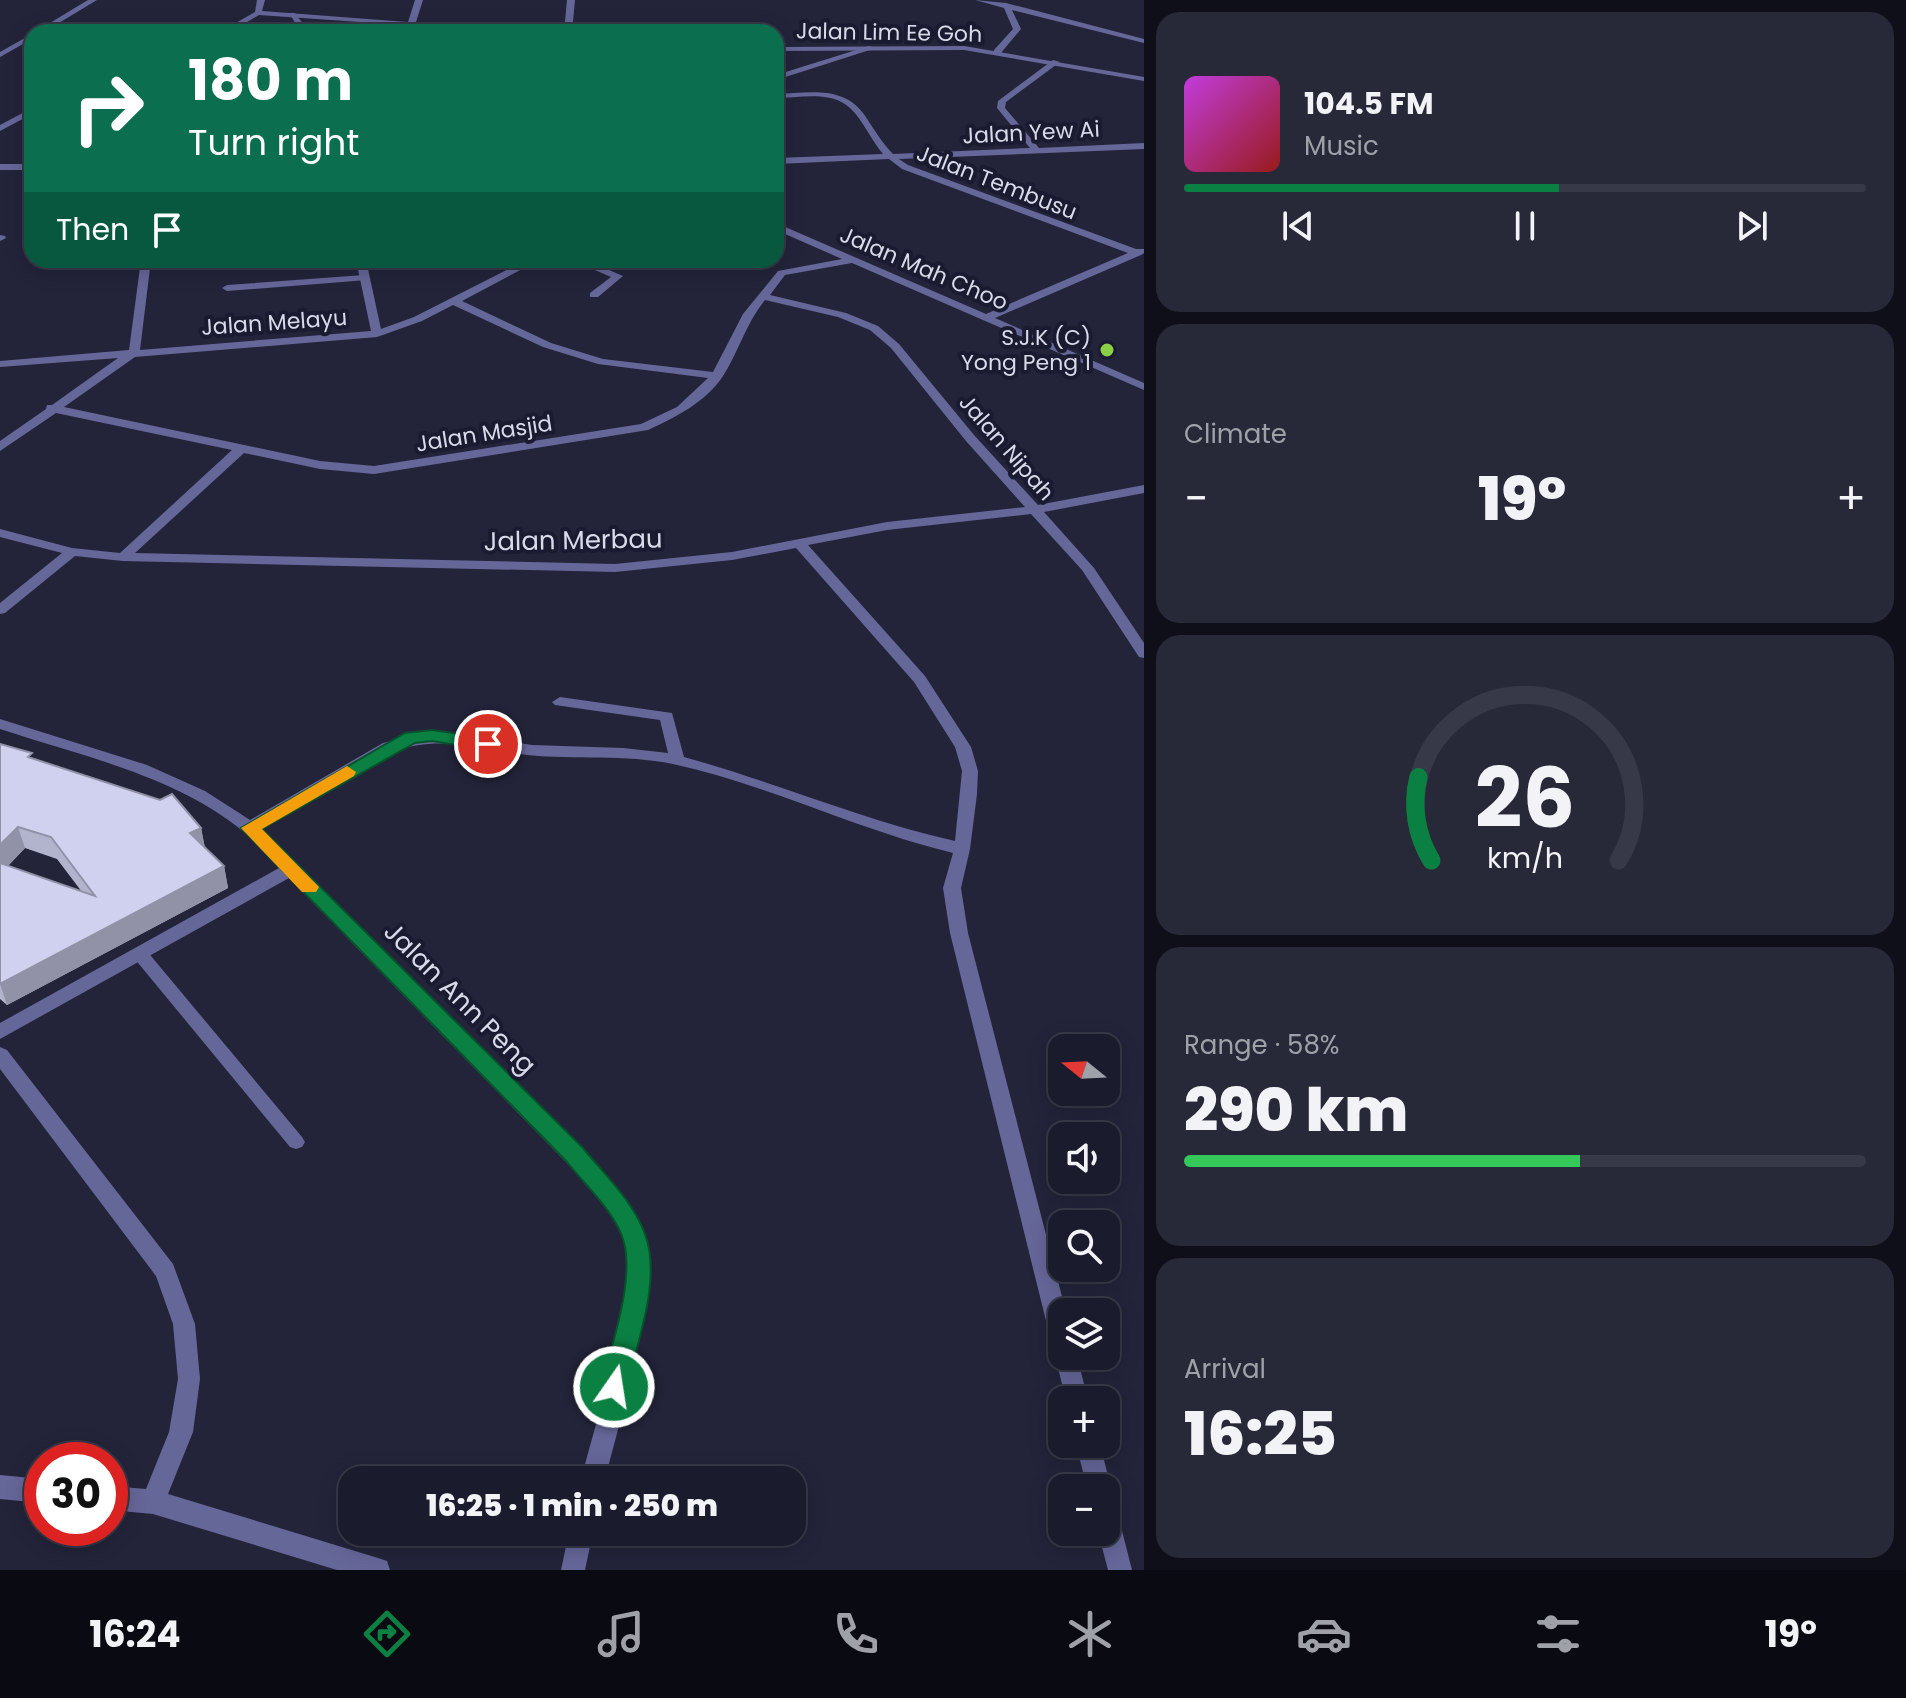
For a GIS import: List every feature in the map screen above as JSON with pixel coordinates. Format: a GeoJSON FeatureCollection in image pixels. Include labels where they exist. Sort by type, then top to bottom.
{"type":"FeatureCollection","features":[{"type":"Feature","properties":{"kind":"street"},"geometry":{"type":"LineString","coordinates":[[52,24],[93,0]]}},
{"type":"Feature","properties":{"kind":"street"},"geometry":{"type":"LineString","coordinates":[[258,13],[261,0]]}},
{"type":"Feature","properties":{"kind":"street"},"geometry":{"type":"LineString","coordinates":[[412,22],[419,0]]}},
{"type":"Feature","properties":{"kind":"street"},"geometry":{"type":"LineString","coordinates":[[569,24],[571,0]]}},
{"type":"Feature","properties":{"kind":"street"},"geometry":{"type":"LineString","coordinates":[[979,0],[1144,41]]}},
{"type":"Feature","properties":{"kind":"street"},"geometry":{"type":"LineString","coordinates":[[997,52],[1017,29],[1006,5]]}},
{"type":"Feature","properties":{"kind":"street"},"geometry":{"type":"LineString","coordinates":[[238,24],[258,13],[437,24]]}},
{"type":"Feature","properties":{"kind":"street"},"geometry":{"type":"LineString","coordinates":[[292,15],[299,24]]}},
{"type":"Feature","properties":{"kind":"street"},"geometry":{"type":"LineString","coordinates":[[0,55],[24,41]]}},
{"type":"Feature","properties":{"kind":"street","name":"Jalan Lim Ee Goh"},"geometry":{"type":"LineString","coordinates":[[784,49],[939,46],[997,52],[1144,79]]}},
{"type":"Feature","properties":{"kind":"street"},"geometry":{"type":"LineString","coordinates":[[784,76],[872,48]]}},
{"type":"Feature","properties":{"kind":"street"},"geometry":{"type":"LineString","coordinates":[[1036,150],[1008,120],[1001,108],[1002,101],[1056,62]]}},
{"type":"Feature","properties":{"kind":"street","name":"Jalan Tembusu"},"geometry":{"type":"LineString","coordinates":[[784,96],[828,96],[845,100],[888,157],[929,177],[1140,251]]}},
{"type":"Feature","properties":{"kind":"street"},"geometry":{"type":"LineString","coordinates":[[2,125],[24,115]]}},
{"type":"Feature","properties":{"kind":"street","name":"Jalan Yew Ai"},"geometry":{"type":"LineString","coordinates":[[784,161],[1144,146]]}},
{"type":"Feature","properties":{"kind":"street"},"geometry":{"type":"LineString","coordinates":[[0,167],[24,167]]}},
{"type":"Feature","properties":{"kind":"street","name":"Jalan Mah Choo"},"geometry":{"type":"LineString","coordinates":[[784,230],[1144,387]]}},
{"type":"Feature","properties":{"kind":"street"},"geometry":{"type":"LineString","coordinates":[[988,317],[1140,251]]}},
{"type":"Feature","properties":{"kind":"street","name":"Jalan Masjid"},"geometry":{"type":"LineString","coordinates":[[51,408],[349,469],[399,467],[644,427],[681,410],[717,376],[748,314],[782,273],[852,260]]}},
{"type":"Feature","properties":{"kind":"street"},"geometry":{"type":"LineString","coordinates":[[0,447],[134,352],[145,268]]}},
{"type":"Feature","properties":{"kind":"street"},"geometry":{"type":"LineString","coordinates":[[362,268],[377,334]]}},
{"type":"Feature","properties":{"kind":"street","name":"Jalan Melayu"},"geometry":{"type":"LineString","coordinates":[[0,364],[377,334],[418,319],[517,268]]}},
{"type":"Feature","properties":{"kind":"street"},"geometry":{"type":"LineString","coordinates":[[594,295],[618,276],[598,268]]}},
{"type":"Feature","properties":{"kind":"street","name":"Jalan Nipah"},"geometry":{"type":"LineString","coordinates":[[762,296],[842,315],[874,328],[895,346],[1087,568],[1144,654]]}},
{"type":"Feature","properties":{"kind":"street"},"geometry":{"type":"LineString","coordinates":[[451,300],[547,345],[602,362],[717,376]]}},
{"type":"Feature","properties":{"kind":"street"},"geometry":{"type":"LineString","coordinates":[[123,557],[243,447]]}},
{"type":"Feature","properties":{"kind":"street","name":"Jalan Merbau"},"geometry":{"type":"LineString","coordinates":[[0,533],[72,552],[123,557],[615,568],[801,545],[903,524],[1034,510],[1143,492]]}},
{"type":"Feature","properties":{"kind":"street"},"geometry":{"type":"LineString","coordinates":[[801,545],[920,679],[963,747],[970,771],[962,849],[952,888],[959,933],[1051,1298]]}},
{"type":"Feature","properties":{"kind":"street"},"geometry":{"type":"LineString","coordinates":[[0,610],[72,552]]}},
{"type":"Feature","properties":{"kind":"street"},"geometry":{"type":"LineString","coordinates":[[560,702],[667,716],[677,759]]}},
{"type":"Feature","properties":{"kind":"street","name":"Jalan Ann Peng"},"geometry":{"type":"LineString","coordinates":[[0,724],[163,778],[199,795],[250,828],[575,1155],[619,1209],[634,1236],[638,1259],[635,1294],[596,1466]]}},
{"type":"Feature","properties":{"kind":"street"},"geometry":{"type":"LineString","coordinates":[[250,828],[411,737],[432,735],[534,750],[612,752],[677,759],[917,838],[962,849]]}},
{"type":"Feature","properties":{"kind":"street"},"geometry":{"type":"LineString","coordinates":[[0,1032],[292,868]]}},
{"type":"Feature","properties":{"kind":"street"},"geometry":{"type":"LineString","coordinates":[[0,1055],[165,1271],[184,1324],[189,1379],[181,1432],[153,1502]]}},
{"type":"Feature","properties":{"kind":"street"},"geometry":{"type":"LineString","coordinates":[[0,1487],[24,1489]]}},
{"type":"Feature","properties":{"kind":"street"},"geometry":{"type":"LineString","coordinates":[[128,1500],[153,1502],[378,1570]]}},
{"type":"Feature","properties":{"kind":"street"},"geometry":{"type":"LineString","coordinates":[[573,1570],[578,1546]]}},
{"type":"Feature","properties":{"kind":"street"},"geometry":{"type":"LineString","coordinates":[[1114,1546],[1120,1570]]}},
{"type":"Feature","properties":{"kind":"lane"},"geometry":{"type":"LineString","coordinates":[[227,288],[364,278]]}},
{"type":"Feature","properties":{"kind":"lane"},"geometry":{"type":"LineString","coordinates":[[140,954],[296,1142]]}},
{"type":"Feature","properties":{"kind":"building"},"geometry":{"type":"Polygon","coordinates":[[[0,744],[32,753],[28,757],[160,800],[172,794],[201,828],[190,833],[224,866],[0,984],[0,863],[95,896],[51,837],[18,827],[0,845],[0,744]]]}},
{"type":"Feature","properties":{"kind":"slow traffic"},"geometry":{"type":"LineString","coordinates":[[309,887],[250,828],[347,772]]}},
{"type":"Feature","properties":{"kind":"place","name":"S.J.K (C) Yong Peng 1"},"geometry":{"type":"Point","coordinates":[1107,350]}},
{"type":"Feature","properties":{"kind":"route"},"geometry":{"type":"LineString","coordinates":[[488,744],[432,735],[411,737],[250,828],[575,1155],[619,1209],[634,1236],[638,1259],[635,1294],[614,1387]]}}]}
